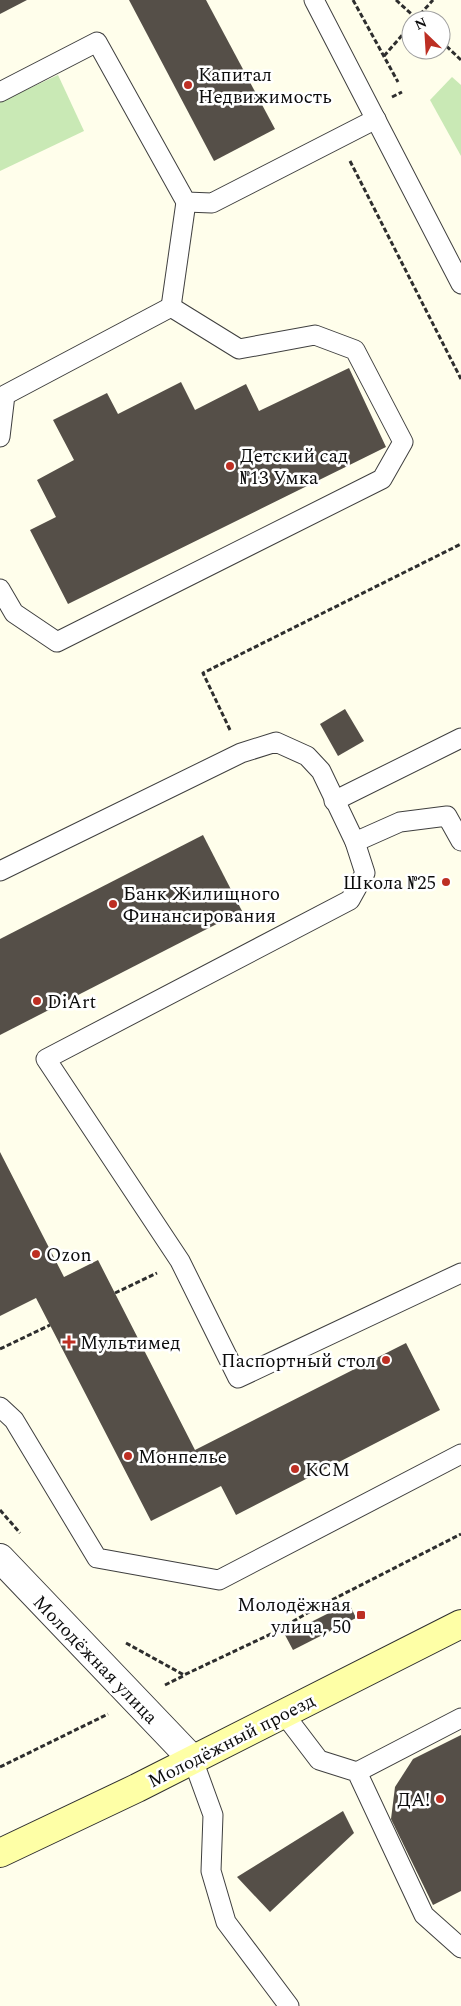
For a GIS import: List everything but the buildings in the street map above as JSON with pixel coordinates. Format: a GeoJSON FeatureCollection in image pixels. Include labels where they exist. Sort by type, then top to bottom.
{"type":"FeatureCollection","features":[{"type":"Feature","properties":{"kind":"main road","name":"Молодёжный проезд"},"geometry":{"type":"LineString","coordinates":[[0,1853],[193,1760],[461,1624]]}},
{"type":"Feature","properties":{"kind":"street","name":"Молодёжная улица"},"geometry":{"type":"LineString","coordinates":[[0,1558],[193,1760]]}},
{"type":"Feature","properties":{"kind":"lane"},"geometry":{"type":"LineString","coordinates":[[314,0],[461,284]]}},
{"type":"Feature","properties":{"kind":"lane"},"geometry":{"type":"LineString","coordinates":[[0,92],[97,42],[186,202],[171,307]]}},
{"type":"Feature","properties":{"kind":"lane"},"geometry":{"type":"LineString","coordinates":[[186,202],[212,203],[376,120]]}},
{"type":"Feature","properties":{"kind":"lane"},"geometry":{"type":"LineString","coordinates":[[0,437],[5,395],[171,307]]}},
{"type":"Feature","properties":{"kind":"lane"},"geometry":{"type":"LineString","coordinates":[[0,589],[14,613],[57,642],[382,480],[403,442],[355,350],[315,334],[239,349],[171,307]]}},
{"type":"Feature","properties":{"kind":"lane"},"geometry":{"type":"LineString","coordinates":[[334,800],[461,738]]}},
{"type":"Feature","properties":{"kind":"lane"},"geometry":{"type":"LineString","coordinates":[[0,871],[240,753],[276,742],[308,756],[321,771],[355,842],[365,873],[350,900],[46,1059],[180,1261],[238,1378],[461,1273]]}},
{"type":"Feature","properties":{"kind":"lane"},"geometry":{"type":"LineString","coordinates":[[355,842],[400,822],[447,816],[461,841]]}},
{"type":"Feature","properties":{"kind":"lane"},"geometry":{"type":"LineString","coordinates":[[0,1407],[14,1420],[97,1558],[219,1580],[461,1454]]}},
{"type":"Feature","properties":{"kind":"lane"},"geometry":{"type":"LineString","coordinates":[[284,1714],[319,1760],[357,1772],[461,1718]]}},
{"type":"Feature","properties":{"kind":"lane"},"geometry":{"type":"LineString","coordinates":[[193,1760],[213,1815],[211,1871],[226,1922],[289,2006]]}},
{"type":"Feature","properties":{"kind":"lane"},"geometry":{"type":"LineString","coordinates":[[357,1772],[424,1916],[461,1948]]}},
{"type":"Feature","properties":{"kind":"path"},"geometry":{"type":"LineString","coordinates":[[354,0],[398,82]]}},
{"type":"Feature","properties":{"kind":"path"},"geometry":{"type":"LineString","coordinates":[[396,0],[406,10]]}},
{"type":"Feature","properties":{"kind":"path"},"geometry":{"type":"LineString","coordinates":[[424,10],[433,0]]}},
{"type":"Feature","properties":{"kind":"path"},"geometry":{"type":"LineString","coordinates":[[384,56],[401,36]]}},
{"type":"Feature","properties":{"kind":"path"},"geometry":{"type":"LineString","coordinates":[[451,50],[461,60]]}},
{"type":"Feature","properties":{"kind":"path"},"geometry":{"type":"LineString","coordinates":[[338,139],[461,378]]}},
{"type":"Feature","properties":{"kind":"path"},"geometry":{"type":"LineString","coordinates":[[240,753],[203,673],[461,544]]}},
{"type":"Feature","properties":{"kind":"path"},"geometry":{"type":"LineString","coordinates":[[115,1293],[180,1261]]}},
{"type":"Feature","properties":{"kind":"path"},"geometry":{"type":"LineString","coordinates":[[0,1349],[50,1324]]}},
{"type":"Feature","properties":{"kind":"path"},"geometry":{"type":"LineString","coordinates":[[0,1767],[184,1675]]}},
{"type":"Feature","properties":{"kind":"green space"},"geometry":{"type":"Polygon","coordinates":[[[58,75],[84,131],[0,171],[0,102],[58,75]]]}},
{"type":"Feature","properties":{"kind":"green space"},"geometry":{"type":"Polygon","coordinates":[[[452,77],[461,85],[461,156],[430,100],[452,77]]]}},
{"type":"Feature","properties":{"kind":"place","name":"Капитал Недвижимость"},"geometry":{"type":"Point","coordinates":[188,85]}},
{"type":"Feature","properties":{"kind":"place","name":"Детский сад №13 Умка"},"geometry":{"type":"Point","coordinates":[230,466]}},
{"type":"Feature","properties":{"kind":"place","name":"Школа №25"},"geometry":{"type":"Point","coordinates":[446,882]}},
{"type":"Feature","properties":{"kind":"place","name":"Банк Жилищного Финансирования"},"geometry":{"type":"Point","coordinates":[113,904]}},
{"type":"Feature","properties":{"kind":"place","name":"DiArt"},"geometry":{"type":"Point","coordinates":[37,1001]}},
{"type":"Feature","properties":{"kind":"place","name":"Ozon"},"geometry":{"type":"Point","coordinates":[36,1254]}},
{"type":"Feature","properties":{"kind":"place","name":"Мультимед"},"geometry":{"type":"Point","coordinates":[69,1342]}},
{"type":"Feature","properties":{"kind":"place","name":"Паспортный стол"},"geometry":{"type":"Point","coordinates":[386,1360]}},
{"type":"Feature","properties":{"kind":"place","name":"Монпелье"},"geometry":{"type":"Point","coordinates":[128,1456]}},
{"type":"Feature","properties":{"kind":"place","name":"КСМ"},"geometry":{"type":"Point","coordinates":[295,1469]}},
{"type":"Feature","properties":{"kind":"place","name":"Молодёжная улица, 50"},"geometry":{"type":"Point","coordinates":[361,1615]}},
{"type":"Feature","properties":{"kind":"place","name":"ДА!"},"geometry":{"type":"Point","coordinates":[440,1799]}}]}
